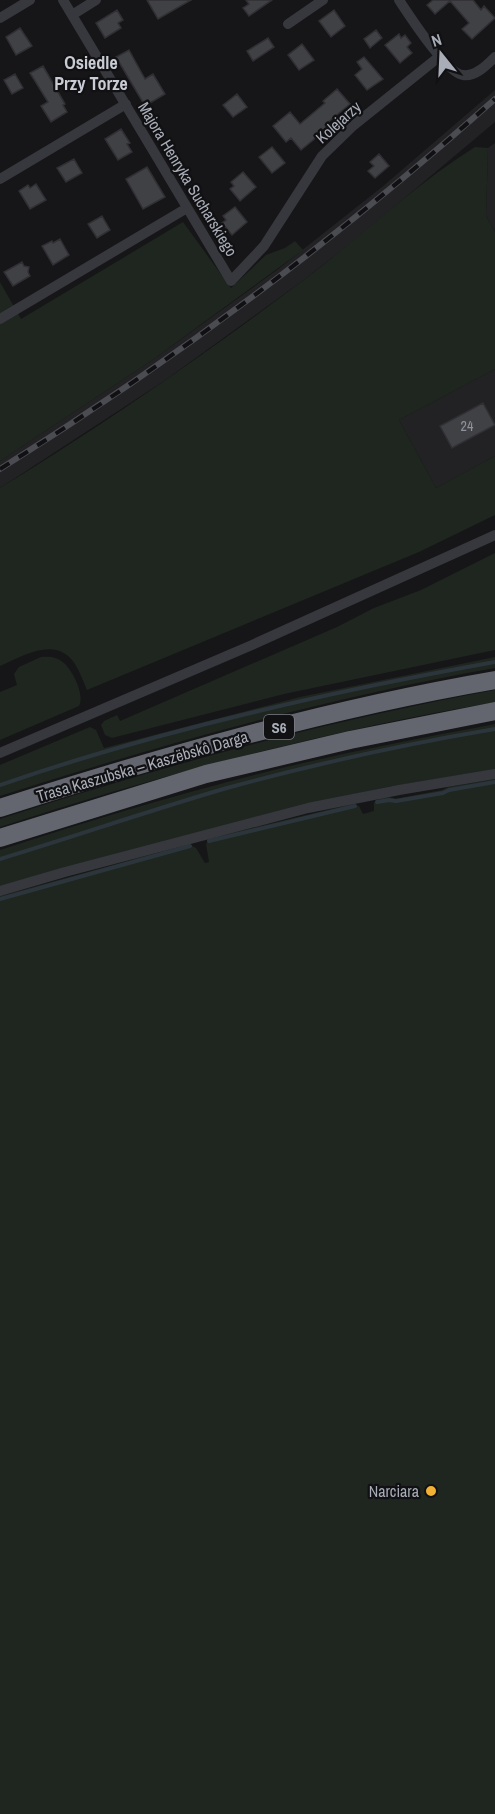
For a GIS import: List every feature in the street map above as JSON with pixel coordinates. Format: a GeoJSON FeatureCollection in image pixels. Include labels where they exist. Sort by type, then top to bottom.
{"type":"FeatureCollection","features":[{"type":"Feature","properties":{"kind":"highway","name":"Trasa Kaszubska – Kaszëbskô Darga"},"geometry":{"type":"LineString","coordinates":[[0,808],[198,748],[263,731],[495,680]]}},
{"type":"Feature","properties":{"kind":"highway","name":"Trasa Kaszubska – Kaszëbskô Darga"},"geometry":{"type":"LineString","coordinates":[[0,838],[206,774],[350,740],[495,711]]}},
{"type":"Feature","properties":{"kind":"street"},"geometry":{"type":"LineString","coordinates":[[0,18],[30,0]]}},
{"type":"Feature","properties":{"kind":"street","name":"Majora Henryka Sucharskiego"},"geometry":{"type":"LineString","coordinates":[[63,0],[231,281]]}},
{"type":"Feature","properties":{"kind":"street"},"geometry":{"type":"LineString","coordinates":[[72,15],[96,0]]}},
{"type":"Feature","properties":{"kind":"street"},"geometry":{"type":"LineString","coordinates":[[288,24],[323,0]]}},
{"type":"Feature","properties":{"kind":"street"},"geometry":{"type":"LineString","coordinates":[[399,0],[440,56],[457,74],[465,76],[475,73],[495,57]]}},
{"type":"Feature","properties":{"kind":"street","name":"Kolejarzy"},"geometry":{"type":"LineString","coordinates":[[231,281],[264,246],[322,156],[354,125],[440,56]]}},
{"type":"Feature","properties":{"kind":"street"},"geometry":{"type":"LineString","coordinates":[[0,179],[126,104]]}},
{"type":"Feature","properties":{"kind":"street"},"geometry":{"type":"LineString","coordinates":[[0,319],[187,207]]}},
{"type":"Feature","properties":{"kind":"street"},"geometry":{"type":"LineString","coordinates":[[0,753],[252,645],[495,535]]}},
{"type":"Feature","properties":{"kind":"street"},"geometry":{"type":"LineString","coordinates":[[0,891],[308,808],[495,774]]}},
{"type":"Feature","properties":{"kind":"shaded area"},"geometry":{"type":"Polygon","coordinates":[[[495,90],[495,122],[351,243],[164,381],[0,488],[0,461],[151,361],[277,270],[382,187],[495,90]]]}},
{"type":"Feature","properties":{"kind":"shaded area"},"geometry":{"type":"Polygon","coordinates":[[[495,143],[495,232],[486,216],[488,148],[495,143]]]}},
{"type":"Feature","properties":{"kind":"shaded area"},"geometry":{"type":"Polygon","coordinates":[[[475,147],[488,148],[486,216],[495,232],[495,369],[399,420],[436,488],[495,456],[495,515],[419,552],[87,690],[75,664],[67,655],[58,651],[39,650],[0,666],[0,488],[117,413],[231,334],[326,263],[431,178],[475,147]]]}},
{"type":"Feature","properties":{"kind":"shaded area"},"geometry":{"type":"Polygon","coordinates":[[[183,222],[231,288],[266,255],[285,248],[295,241],[303,250],[151,361],[0,461],[0,282],[21,319],[183,222]]]}},
{"type":"Feature","properties":{"kind":"shaded area"},"geometry":{"type":"Polygon","coordinates":[[[495,369],[495,456],[436,488],[399,420],[495,369]]]}},
{"type":"Feature","properties":{"kind":"shaded area"},"geometry":{"type":"Polygon","coordinates":[[[495,553],[495,650],[284,694],[112,738],[105,735],[101,725],[104,721],[117,715],[120,721],[337,627],[374,608],[421,590],[495,553]]]}},
{"type":"Feature","properties":{"kind":"shaded area"},"geometry":{"type":"Polygon","coordinates":[[[41,657],[56,658],[67,667],[79,690],[79,706],[0,740],[0,692],[17,685],[14,674],[19,667],[41,657]]]}},
{"type":"Feature","properties":{"kind":"shaded area"},"geometry":{"type":"Polygon","coordinates":[[[495,657],[495,668],[370,693],[246,724],[122,758],[0,796],[0,765],[90,727],[96,730],[104,748],[300,697],[495,657]]]}},
{"type":"Feature","properties":{"kind":"shaded area"},"geometry":{"type":"Polygon","coordinates":[[[495,690],[495,702],[307,740],[122,789],[0,827],[0,819],[245,746],[432,702],[495,690]]]}},
{"type":"Feature","properties":{"kind":"shaded area"},"geometry":{"type":"Polygon","coordinates":[[[495,724],[495,770],[387,787],[286,809],[0,886],[0,850],[64,829],[258,774],[346,753],[495,724]]]}},
{"type":"Feature","properties":{"kind":"shaded area"},"geometry":{"type":"Polygon","coordinates":[[[495,779],[495,1814],[0,1814],[0,896],[189,844],[196,848],[205,863],[209,862],[206,844],[210,838],[352,804],[359,806],[363,814],[374,811],[374,803],[381,798],[395,799],[495,779]]]}},
{"type":"Feature","properties":{"kind":"building"},"geometry":{"type":"Polygon","coordinates":[[[147,0],[191,0],[158,19],[147,0]]]}},
{"type":"Feature","properties":{"kind":"building"},"geometry":{"type":"Polygon","coordinates":[[[246,0],[272,0],[249,16],[243,8],[249,4],[246,0]]]}},
{"type":"Feature","properties":{"kind":"building"},"geometry":{"type":"Polygon","coordinates":[[[433,0],[473,0],[481,10],[484,6],[495,18],[472,39],[462,29],[469,23],[450,1],[435,14],[427,5],[433,0]]]}},
{"type":"Feature","properties":{"kind":"building"},"geometry":{"type":"Polygon","coordinates":[[[117,10],[123,20],[118,23],[121,28],[105,38],[96,23],[117,10]]]}},
{"type":"Feature","properties":{"kind":"building"},"geometry":{"type":"Polygon","coordinates":[[[334,10],[345,26],[331,37],[319,21],[334,10]]]}},
{"type":"Feature","properties":{"kind":"building"},"geometry":{"type":"Polygon","coordinates":[[[20,28],[32,46],[16,55],[6,37],[20,28]]]}},
{"type":"Feature","properties":{"kind":"building"},"geometry":{"type":"Polygon","coordinates":[[[376,30],[382,38],[370,48],[364,39],[376,30]]]}},
{"type":"Feature","properties":{"kind":"building"},"geometry":{"type":"Polygon","coordinates":[[[399,34],[401,38],[405,35],[411,43],[407,47],[412,53],[400,63],[385,45],[399,34]]]}},
{"type":"Feature","properties":{"kind":"building"},"geometry":{"type":"Polygon","coordinates":[[[268,38],[274,47],[253,61],[247,51],[268,38]]]}},
{"type":"Feature","properties":{"kind":"building"},"geometry":{"type":"Polygon","coordinates":[[[302,44],[314,60],[299,70],[288,55],[302,44]]]}},
{"type":"Feature","properties":{"kind":"building"},"geometry":{"type":"Polygon","coordinates":[[[129,50],[145,79],[153,74],[165,94],[145,106],[116,57],[129,50]]]}},
{"type":"Feature","properties":{"kind":"building"},"geometry":{"type":"Polygon","coordinates":[[[364,57],[383,79],[367,90],[355,75],[362,69],[357,62],[364,57]]]}},
{"type":"Feature","properties":{"kind":"building"},"geometry":{"type":"Polygon","coordinates":[[[43,66],[65,104],[63,105],[67,112],[51,122],[41,106],[48,102],[30,73],[43,66]]]}},
{"type":"Feature","properties":{"kind":"building"},"geometry":{"type":"Polygon","coordinates":[[[15,74],[23,88],[12,94],[4,80],[15,74]]]}},
{"type":"Feature","properties":{"kind":"building"},"geometry":{"type":"Polygon","coordinates":[[[337,89],[350,104],[326,124],[329,127],[301,150],[291,138],[286,142],[273,126],[290,112],[300,124],[325,103],[323,101],[337,89]]]}},
{"type":"Feature","properties":{"kind":"building"},"geometry":{"type":"Polygon","coordinates":[[[237,94],[247,107],[233,117],[223,105],[237,94]]]}},
{"type":"Feature","properties":{"kind":"building"},"geometry":{"type":"Polygon","coordinates":[[[121,129],[130,143],[127,144],[132,152],[118,160],[105,139],[121,129]]]}},
{"type":"Feature","properties":{"kind":"building"},"geometry":{"type":"Polygon","coordinates":[[[272,147],[285,163],[272,173],[259,157],[272,147]]]}},
{"type":"Feature","properties":{"kind":"building"},"geometry":{"type":"Polygon","coordinates":[[[379,154],[389,166],[375,178],[368,171],[374,166],[370,162],[379,154]]]}},
{"type":"Feature","properties":{"kind":"building"},"geometry":{"type":"Polygon","coordinates":[[[74,159],[82,173],[66,182],[57,168],[74,159]]]}},
{"type":"Feature","properties":{"kind":"building"},"geometry":{"type":"Polygon","coordinates":[[[147,167],[165,197],[143,209],[126,179],[147,167]]]}},
{"type":"Feature","properties":{"kind":"building"},"geometry":{"type":"Polygon","coordinates":[[[243,172],[256,187],[240,201],[230,189],[234,186],[231,182],[243,172]]]}},
{"type":"Feature","properties":{"kind":"building"},"geometry":{"type":"Polygon","coordinates":[[[36,184],[46,200],[30,209],[19,191],[28,185],[30,188],[36,184]]]}},
{"type":"Feature","properties":{"kind":"building"},"geometry":{"type":"Polygon","coordinates":[[[235,207],[247,222],[232,235],[222,223],[226,220],[223,216],[235,207]]]}},
{"type":"Feature","properties":{"kind":"building"},"geometry":{"type":"Polygon","coordinates":[[[102,216],[110,230],[97,238],[88,224],[102,216]]]}},
{"type":"Feature","properties":{"kind":"building"},"geometry":{"type":"Polygon","coordinates":[[[60,239],[69,255],[53,265],[42,246],[60,239]]]}},
{"type":"Feature","properties":{"kind":"building"},"geometry":{"type":"Polygon","coordinates":[[[22,262],[24,266],[29,267],[30,276],[13,286],[4,272],[22,262]]]}},
{"type":"Feature","properties":{"kind":"building"},"geometry":{"type":"Polygon","coordinates":[[[483,403],[495,425],[452,448],[440,426],[483,403]]]}},
{"type":"Feature","properties":{"kind":"waterway"},"geometry":{"type":"LineString","coordinates":[[0,785],[121,747],[245,714],[370,686],[495,662]]}},
{"type":"Feature","properties":{"kind":"waterway"},"geometry":{"type":"LineString","coordinates":[[0,859],[260,779],[394,748],[495,729]]}},
{"type":"Feature","properties":{"kind":"waterway"},"geometry":{"type":"LineString","coordinates":[[377,802],[396,801],[495,782]]}},
{"type":"Feature","properties":{"kind":"waterway"},"geometry":{"type":"LineString","coordinates":[[209,841],[355,806]]}},
{"type":"Feature","properties":{"kind":"waterway"},"geometry":{"type":"LineString","coordinates":[[0,899],[190,846]]}},
{"type":"Feature","properties":{"kind":"railway"},"geometry":{"type":"LineString","coordinates":[[0,469],[130,384],[317,248],[437,150],[495,99]]}},
{"type":"Feature","properties":{"kind":"place","name":"Narciara"},"geometry":{"type":"Point","coordinates":[431,1491]}},
{"type":"Feature","properties":{"kind":"district","name":"Osiedle Przy Torze"},"geometry":{"type":"Point","coordinates":[91,72]}}]}
